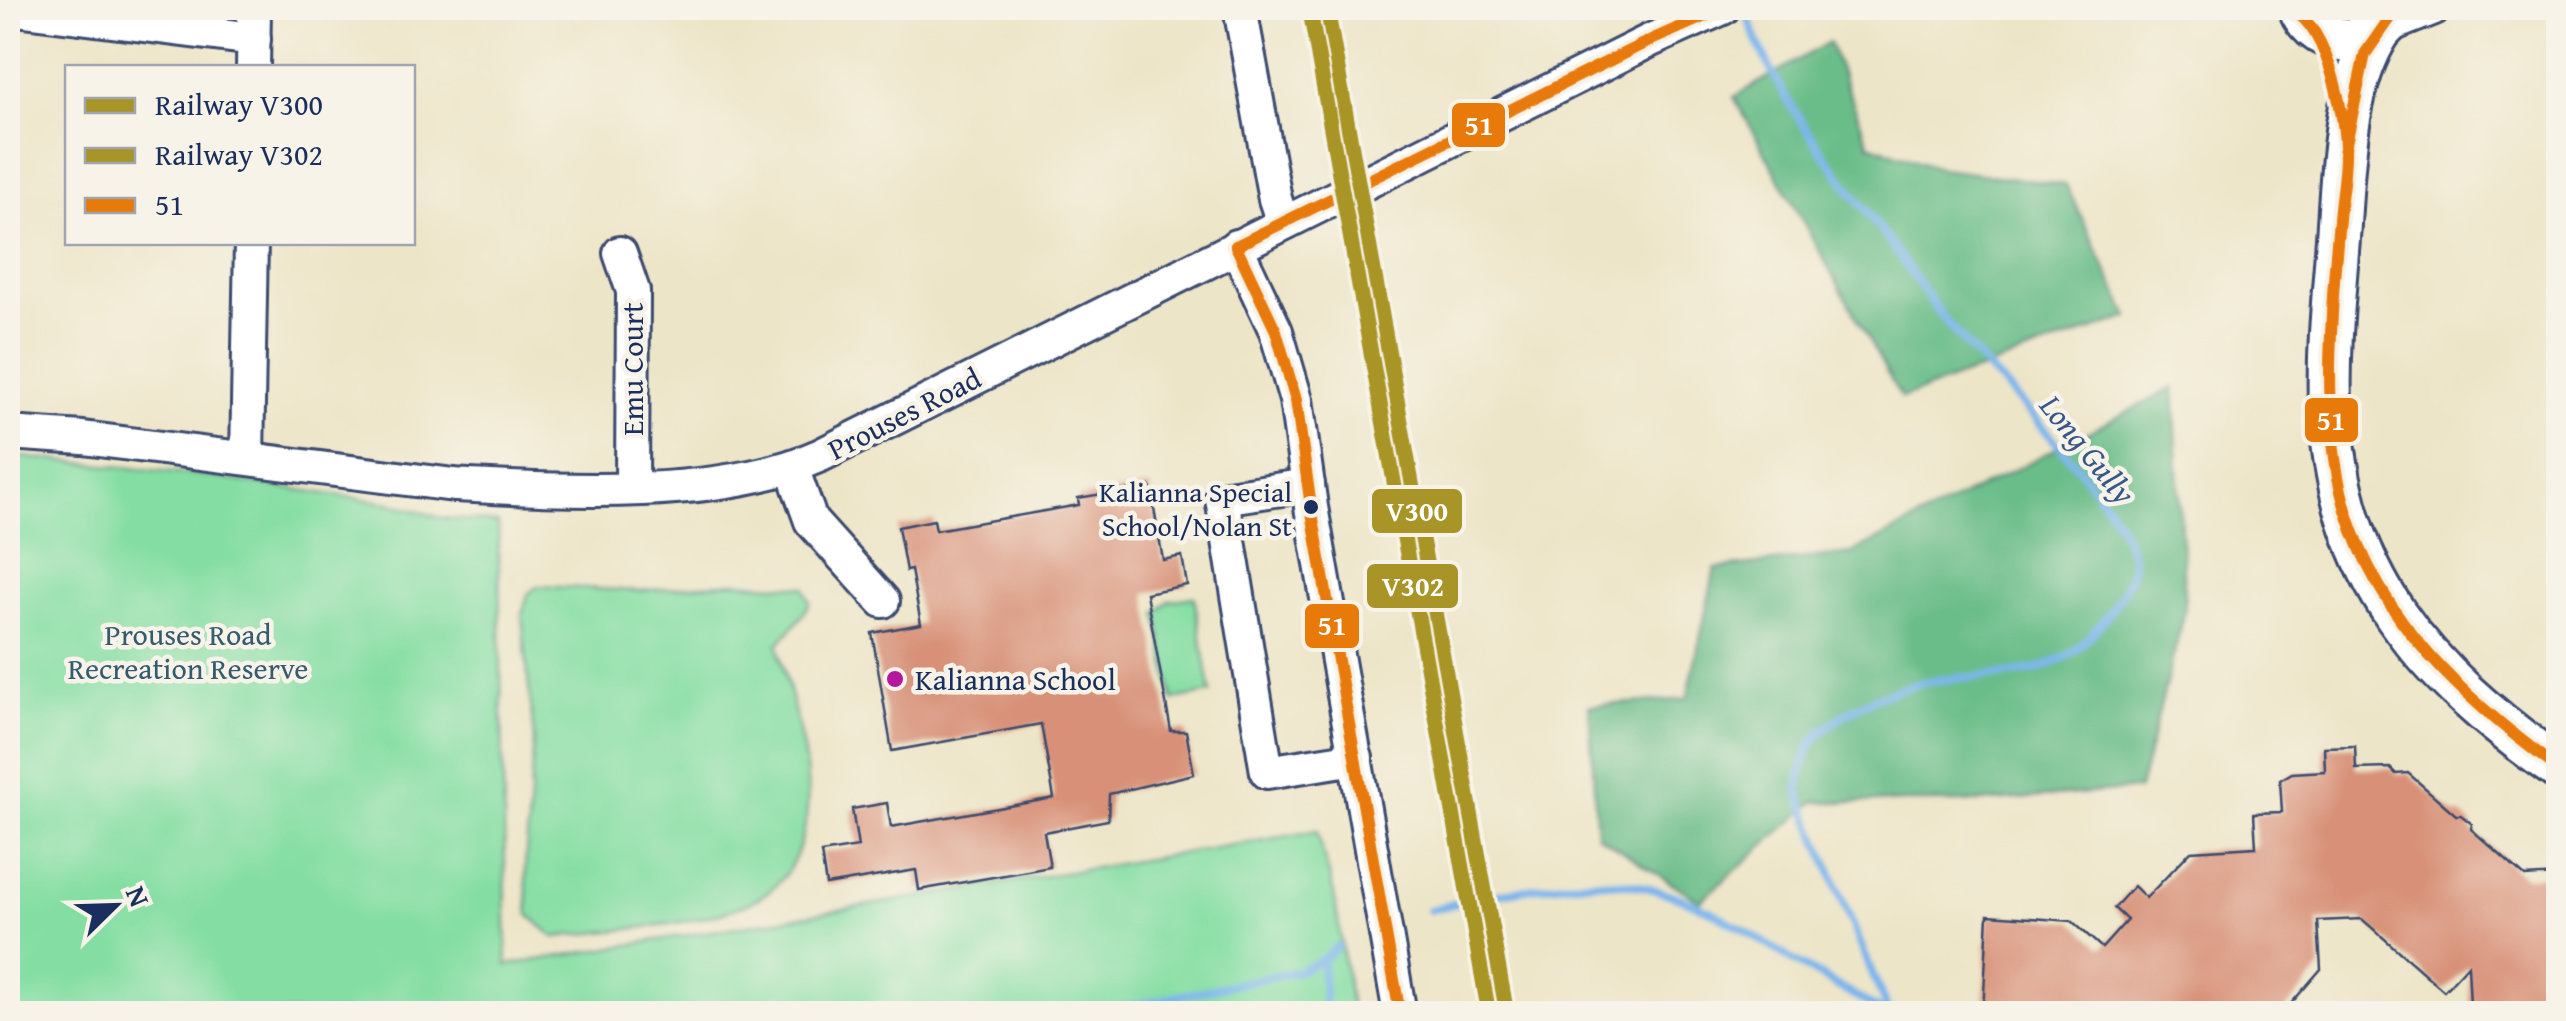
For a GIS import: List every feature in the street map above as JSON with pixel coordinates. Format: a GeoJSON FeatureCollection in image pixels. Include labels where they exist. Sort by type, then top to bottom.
{"type":"FeatureCollection","features":[{"type":"Feature","properties":{"kind":"main road"},"geometry":{"type":"LineString","coordinates":[[2300,14],[2328,38],[2346,42],[2364,40],[2387,22]]}},
{"type":"Feature","properties":{"kind":"main road"},"geometry":{"type":"LineString","coordinates":[[2300,14],[2331,77],[2344,147]]}},
{"type":"Feature","properties":{"kind":"main road"},"geometry":{"type":"LineString","coordinates":[[2387,22],[2365,54],[2344,147],[2330,403],[2338,479],[2376,582],[2429,659],[2477,707],[2558,768]]}},
{"type":"Feature","properties":{"kind":"street"},"geometry":{"type":"LineString","coordinates":[[8,8],[254,38]]}},
{"type":"Feature","properties":{"kind":"street"},"geometry":{"type":"LineString","coordinates":[[1240,8],[1275,199],[1283,223]]}},
{"type":"Feature","properties":{"kind":"street","name":"Prouses Road"},"geometry":{"type":"LineString","coordinates":[[8,434],[83,438],[454,485],[541,489],[712,483],[792,468],[1723,8]]}},
{"type":"Feature","properties":{"kind":"street"},"geometry":{"type":"LineString","coordinates":[[2387,22],[2434,8]]}},
{"type":"Feature","properties":{"kind":"street"},"geometry":{"type":"LineString","coordinates":[[247,458],[250,245]]}},
{"type":"Feature","properties":{"kind":"street"},"geometry":{"type":"LineString","coordinates":[[1236,246],[1284,354],[1296,400],[1400,1014]]}},
{"type":"Feature","properties":{"kind":"street","name":"Emu Court"},"geometry":{"type":"LineString","coordinates":[[620,253],[634,291],[632,487]]}},
{"type":"Feature","properties":{"kind":"street"},"geometry":{"type":"LineString","coordinates":[[792,468],[811,522],[883,601]]}},
{"type":"Feature","properties":{"kind":"street"},"geometry":{"type":"LineString","coordinates":[[1308,485],[1222,498],[1267,772],[1356,758]]}},
{"type":"Feature","properties":{"kind":"green space"},"geometry":{"type":"Polygon","coordinates":[[[1829,42],[1869,144],[1941,169],[2066,185],[2129,317],[1901,398],[1734,97],[1829,42]]]}},
{"type":"Feature","properties":{"kind":"green space"},"geometry":{"type":"Polygon","coordinates":[[[2174,388],[2185,610],[2139,789],[1982,802],[1814,802],[1700,901],[1597,835],[1589,706],[1687,699],[1715,569],[1852,553],[2174,388]]]}},
{"type":"Feature","properties":{"kind":"green space","name":"Prouses Road Recreation Reserve"},"geometry":{"type":"Polygon","coordinates":[[[11,456],[183,473],[390,503],[441,518],[498,523],[507,965],[1317,831],[1334,894],[1352,1013],[8,1013],[8,831],[17,830],[11,456]]]}},
{"type":"Feature","properties":{"kind":"green space"},"geometry":{"type":"Polygon","coordinates":[[[732,582],[804,587],[810,602],[778,645],[807,779],[805,825],[796,855],[769,891],[724,912],[666,925],[554,937],[529,915],[525,867],[534,739],[522,615],[528,594],[538,586],[640,591],[732,582]]]}},
{"type":"Feature","properties":{"kind":"green space"},"geometry":{"type":"Polygon","coordinates":[[[1194,597],[1211,693],[1173,700],[1157,613],[1169,601],[1194,597]]]}},
{"type":"Feature","properties":{"kind":"building"},"geometry":{"type":"Polygon","coordinates":[[[1150,486],[1163,560],[1182,556],[1187,585],[1146,593],[1171,731],[1186,731],[1194,774],[1109,794],[1108,820],[1044,832],[1050,867],[919,890],[916,870],[826,885],[821,853],[858,847],[852,809],[887,803],[891,827],[1054,798],[1041,724],[892,751],[872,633],[921,624],[898,527],[934,520],[936,530],[1079,505],[1078,498],[1150,486]]]}},
{"type":"Feature","properties":{"kind":"building"},"geometry":{"type":"Polygon","coordinates":[[[2355,746],[2356,769],[2390,768],[2396,774],[2408,773],[2472,824],[2471,829],[2525,877],[2558,875],[2558,1014],[2479,1014],[2470,1006],[2468,965],[2444,991],[2362,919],[2318,921],[2321,969],[2282,1014],[1983,1014],[1988,915],[2072,921],[2102,948],[2127,920],[2114,908],[2134,886],[2146,898],[2191,851],[2256,847],[2254,813],[2282,812],[2280,780],[2292,773],[2325,771],[2324,747],[2355,746]]]}},
{"type":"Feature","properties":{"kind":"waterway","name":"Long Gully"},"geometry":{"type":"LineString","coordinates":[[1745,8],[1772,71],[1828,160],[1949,325],[2086,478],[2125,537],[2132,561],[2127,582],[2114,606],[2089,637],[2066,656],[2031,670],[1932,681],[1892,692],[1840,718],[1820,733],[1809,750],[1798,791],[1889,1014]]}},
{"type":"Feature","properties":{"kind":"waterway"},"geometry":{"type":"LineString","coordinates":[[1430,910],[1559,885],[1611,883],[1658,890],[1721,917],[1886,1014]]}},
{"type":"Feature","properties":{"kind":"waterway"},"geometry":{"type":"LineString","coordinates":[[1091,1014],[1299,971],[1322,960],[1338,946]]}},
{"type":"Feature","properties":{"kind":"waterway"},"geometry":{"type":"LineString","coordinates":[[1322,960],[1325,1014]]}},
{"type":"Feature","properties":{"kind":"rail line","name":"V300"},"geometry":{"type":"LineString","coordinates":[[1327,8],[1507,1014]]}},
{"type":"Feature","properties":{"kind":"rail line","name":"V302"},"geometry":{"type":"LineString","coordinates":[[1310,11],[1489,1014]]}},
{"type":"Feature","properties":{"kind":"transit line","name":"51"},"geometry":{"type":"LineString","coordinates":[[1236,246],[1723,8]]}},
{"type":"Feature","properties":{"kind":"transit line","name":"51"},"geometry":{"type":"LineString","coordinates":[[2286,8],[2300,15],[2322,47],[2344,131],[2330,367],[2333,439],[2346,510],[2380,588],[2430,656],[2490,715],[2558,768]]}},
{"type":"Feature","properties":{"kind":"transit line","name":"51"},"geometry":{"type":"LineString","coordinates":[[2344,153],[2365,54],[2397,8]]}},
{"type":"Feature","properties":{"kind":"transit line","name":"51"},"geometry":{"type":"LineString","coordinates":[[1236,246],[1276,331],[1296,400],[1311,507],[1400,1014]]}},
{"type":"Feature","properties":{"kind":"place","name":"Kalianna Special School/Nolan St"},"geometry":{"type":"Point","coordinates":[1311,507]}},
{"type":"Feature","properties":{"kind":"place","name":"Kalianna School"},"geometry":{"type":"Point","coordinates":[895,679]}}]}
